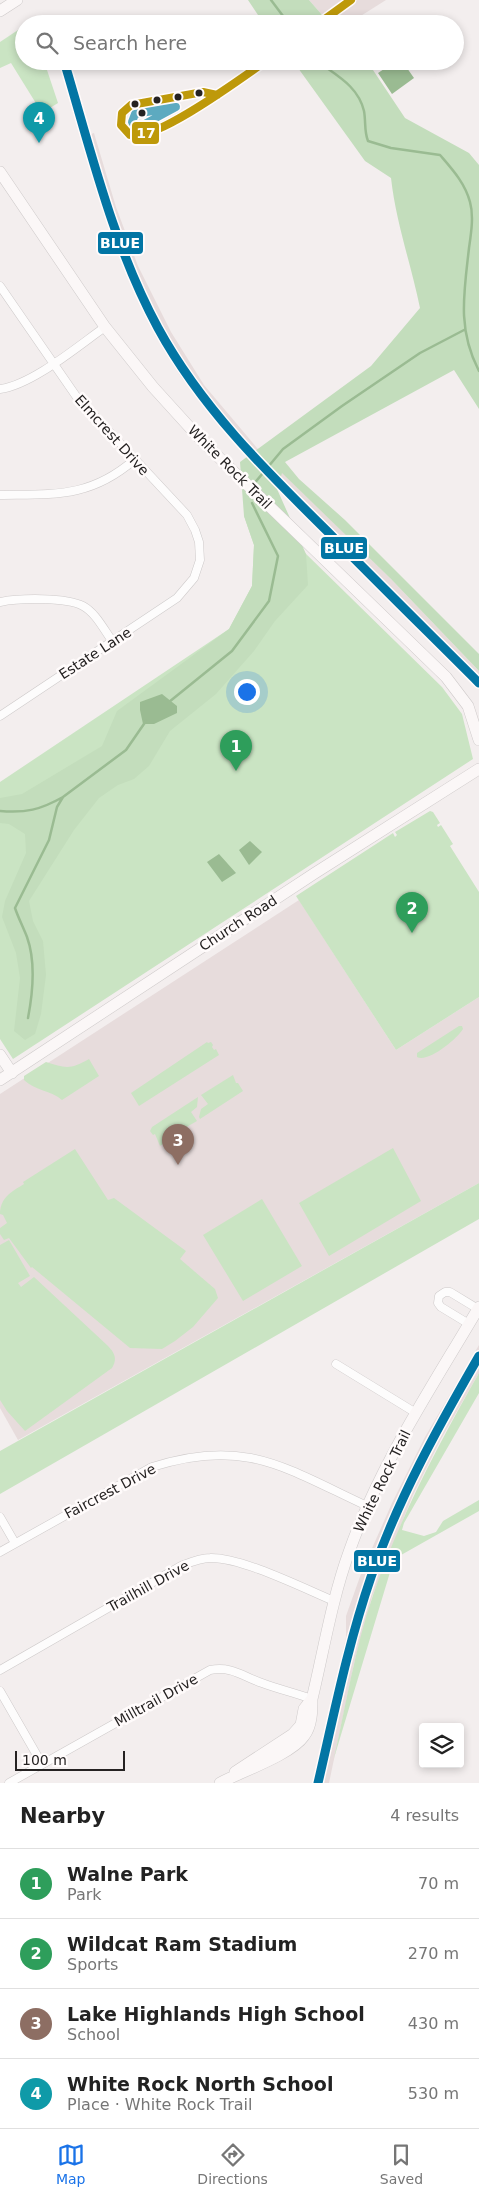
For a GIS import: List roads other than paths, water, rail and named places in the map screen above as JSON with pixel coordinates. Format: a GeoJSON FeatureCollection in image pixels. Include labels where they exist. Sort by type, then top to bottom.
{"type":"FeatureCollection","features":[{"type":"Feature","properties":{"kind":"street"},"geometry":{"type":"LineString","coordinates":[[0,11],[17,0]]}},
{"type":"Feature","properties":{"kind":"street"},"geometry":{"type":"LineString","coordinates":[[329,15],[351,0]]}},
{"type":"Feature","properties":{"kind":"street"},"geometry":{"type":"LineString","coordinates":[[217,95],[253,70]]}},
{"type":"Feature","properties":{"kind":"street","name":"White Rock Trail"},"geometry":{"type":"LineString","coordinates":[[0,172],[106,327],[153,387],[202,441],[446,677],[468,706],[479,740]]}},
{"type":"Feature","properties":{"kind":"street","name":"Elmcrest Drive"},"geometry":{"type":"LineString","coordinates":[[0,286],[76,396],[187,515],[200,542],[200,560],[194,578],[188,587]]}},
{"type":"Feature","properties":{"kind":"street"},"geometry":{"type":"LineString","coordinates":[[0,389],[23,382],[106,327]]}},
{"type":"Feature","properties":{"kind":"street"},"geometry":{"type":"LineString","coordinates":[[0,495],[78,492],[103,481],[134,460]]}},
{"type":"Feature","properties":{"kind":"street","name":"Estate Lane"},"geometry":{"type":"LineString","coordinates":[[0,716],[177,598],[188,587]]}},
{"type":"Feature","properties":{"kind":"street"},"geometry":{"type":"LineString","coordinates":[[0,602],[43,600],[82,605],[93,613],[112,642]]}},
{"type":"Feature","properties":{"kind":"street","name":"Church Road"},"geometry":{"type":"LineString","coordinates":[[0,1080],[314,873],[479,769]]}},
{"type":"Feature","properties":{"kind":"street"},"geometry":{"type":"LineString","coordinates":[[0,1055],[12,1073]]}},
{"type":"Feature","properties":{"kind":"street"},"geometry":{"type":"LineString","coordinates":[[469,1324],[441,1307],[438,1303],[439,1296],[445,1292],[450,1292],[479,1308]]}},
{"type":"Feature","properties":{"kind":"street","name":"White Rock Trail"},"geometry":{"type":"LineString","coordinates":[[222,1782],[241,1766],[305,1736],[334,1601],[349,1551],[367,1506],[391,1457],[479,1308]]}},
{"type":"Feature","properties":{"kind":"street"},"geometry":{"type":"LineString","coordinates":[[336,1364],[416,1413]]}},
{"type":"Feature","properties":{"kind":"street","name":"Faircrest Drive"},"geometry":{"type":"LineString","coordinates":[[0,1552],[152,1467],[177,1459],[202,1455],[242,1455],[267,1461],[367,1506]]}},
{"type":"Feature","properties":{"kind":"street"},"geometry":{"type":"LineString","coordinates":[[0,1516],[15,1543]]}},
{"type":"Feature","properties":{"kind":"street","name":"Trailhill Drive"},"geometry":{"type":"LineString","coordinates":[[0,1670],[181,1566],[196,1560],[210,1558],[240,1563],[334,1601]]}},
{"type":"Feature","properties":{"kind":"street","name":"Milltrail Drive"},"geometry":{"type":"LineString","coordinates":[[9,1783],[210,1670],[222,1668],[234,1670],[262,1683],[312,1698]]}},
{"type":"Feature","properties":{"kind":"street"},"geometry":{"type":"LineString","coordinates":[[0,1691],[42,1764]]}},
{"type":"Feature","properties":{"kind":"waterway"},"geometry":{"type":"LineString","coordinates":[[271,0],[282,15]]}},
{"type":"Feature","properties":{"kind":"waterway"},"geometry":{"type":"LineString","coordinates":[[329,70],[352,88],[361,102],[368,141],[391,148],[440,155],[465,189],[470,202],[472,219],[464,296],[465,325],[467,340],[479,371]]}},
{"type":"Feature","properties":{"kind":"waterway"},"geometry":{"type":"LineString","coordinates":[[253,485],[283,449],[420,353],[464,330]]}},
{"type":"Feature","properties":{"kind":"waterway"},"geometry":{"type":"LineString","coordinates":[[169,702],[232,651],[269,601],[278,556],[252,503]]}},
{"type":"Feature","properties":{"kind":"waterway"},"geometry":{"type":"LineString","coordinates":[[28,1018],[32,988],[32,957],[27,937],[15,908],[49,840],[57,807],[63,797],[126,750],[146,721]]}},
{"type":"Feature","properties":{"kind":"waterway"},"geometry":{"type":"LineString","coordinates":[[0,811],[33,810],[63,797]]}},
{"type":"Feature","properties":{"kind":"place","name":"White Rock North School"},"geometry":{"type":"Point","coordinates":[39,143]}},
{"type":"Feature","properties":{"kind":"place","name":"Walne Park"},"geometry":{"type":"Point","coordinates":[236,771]}},
{"type":"Feature","properties":{"kind":"place","name":"Wildcat Ram Stadium"},"geometry":{"type":"Point","coordinates":[412,933]}},
{"type":"Feature","properties":{"kind":"place","name":"Lake Highlands High School"},"geometry":{"type":"Point","coordinates":[178,1165]}}]}
